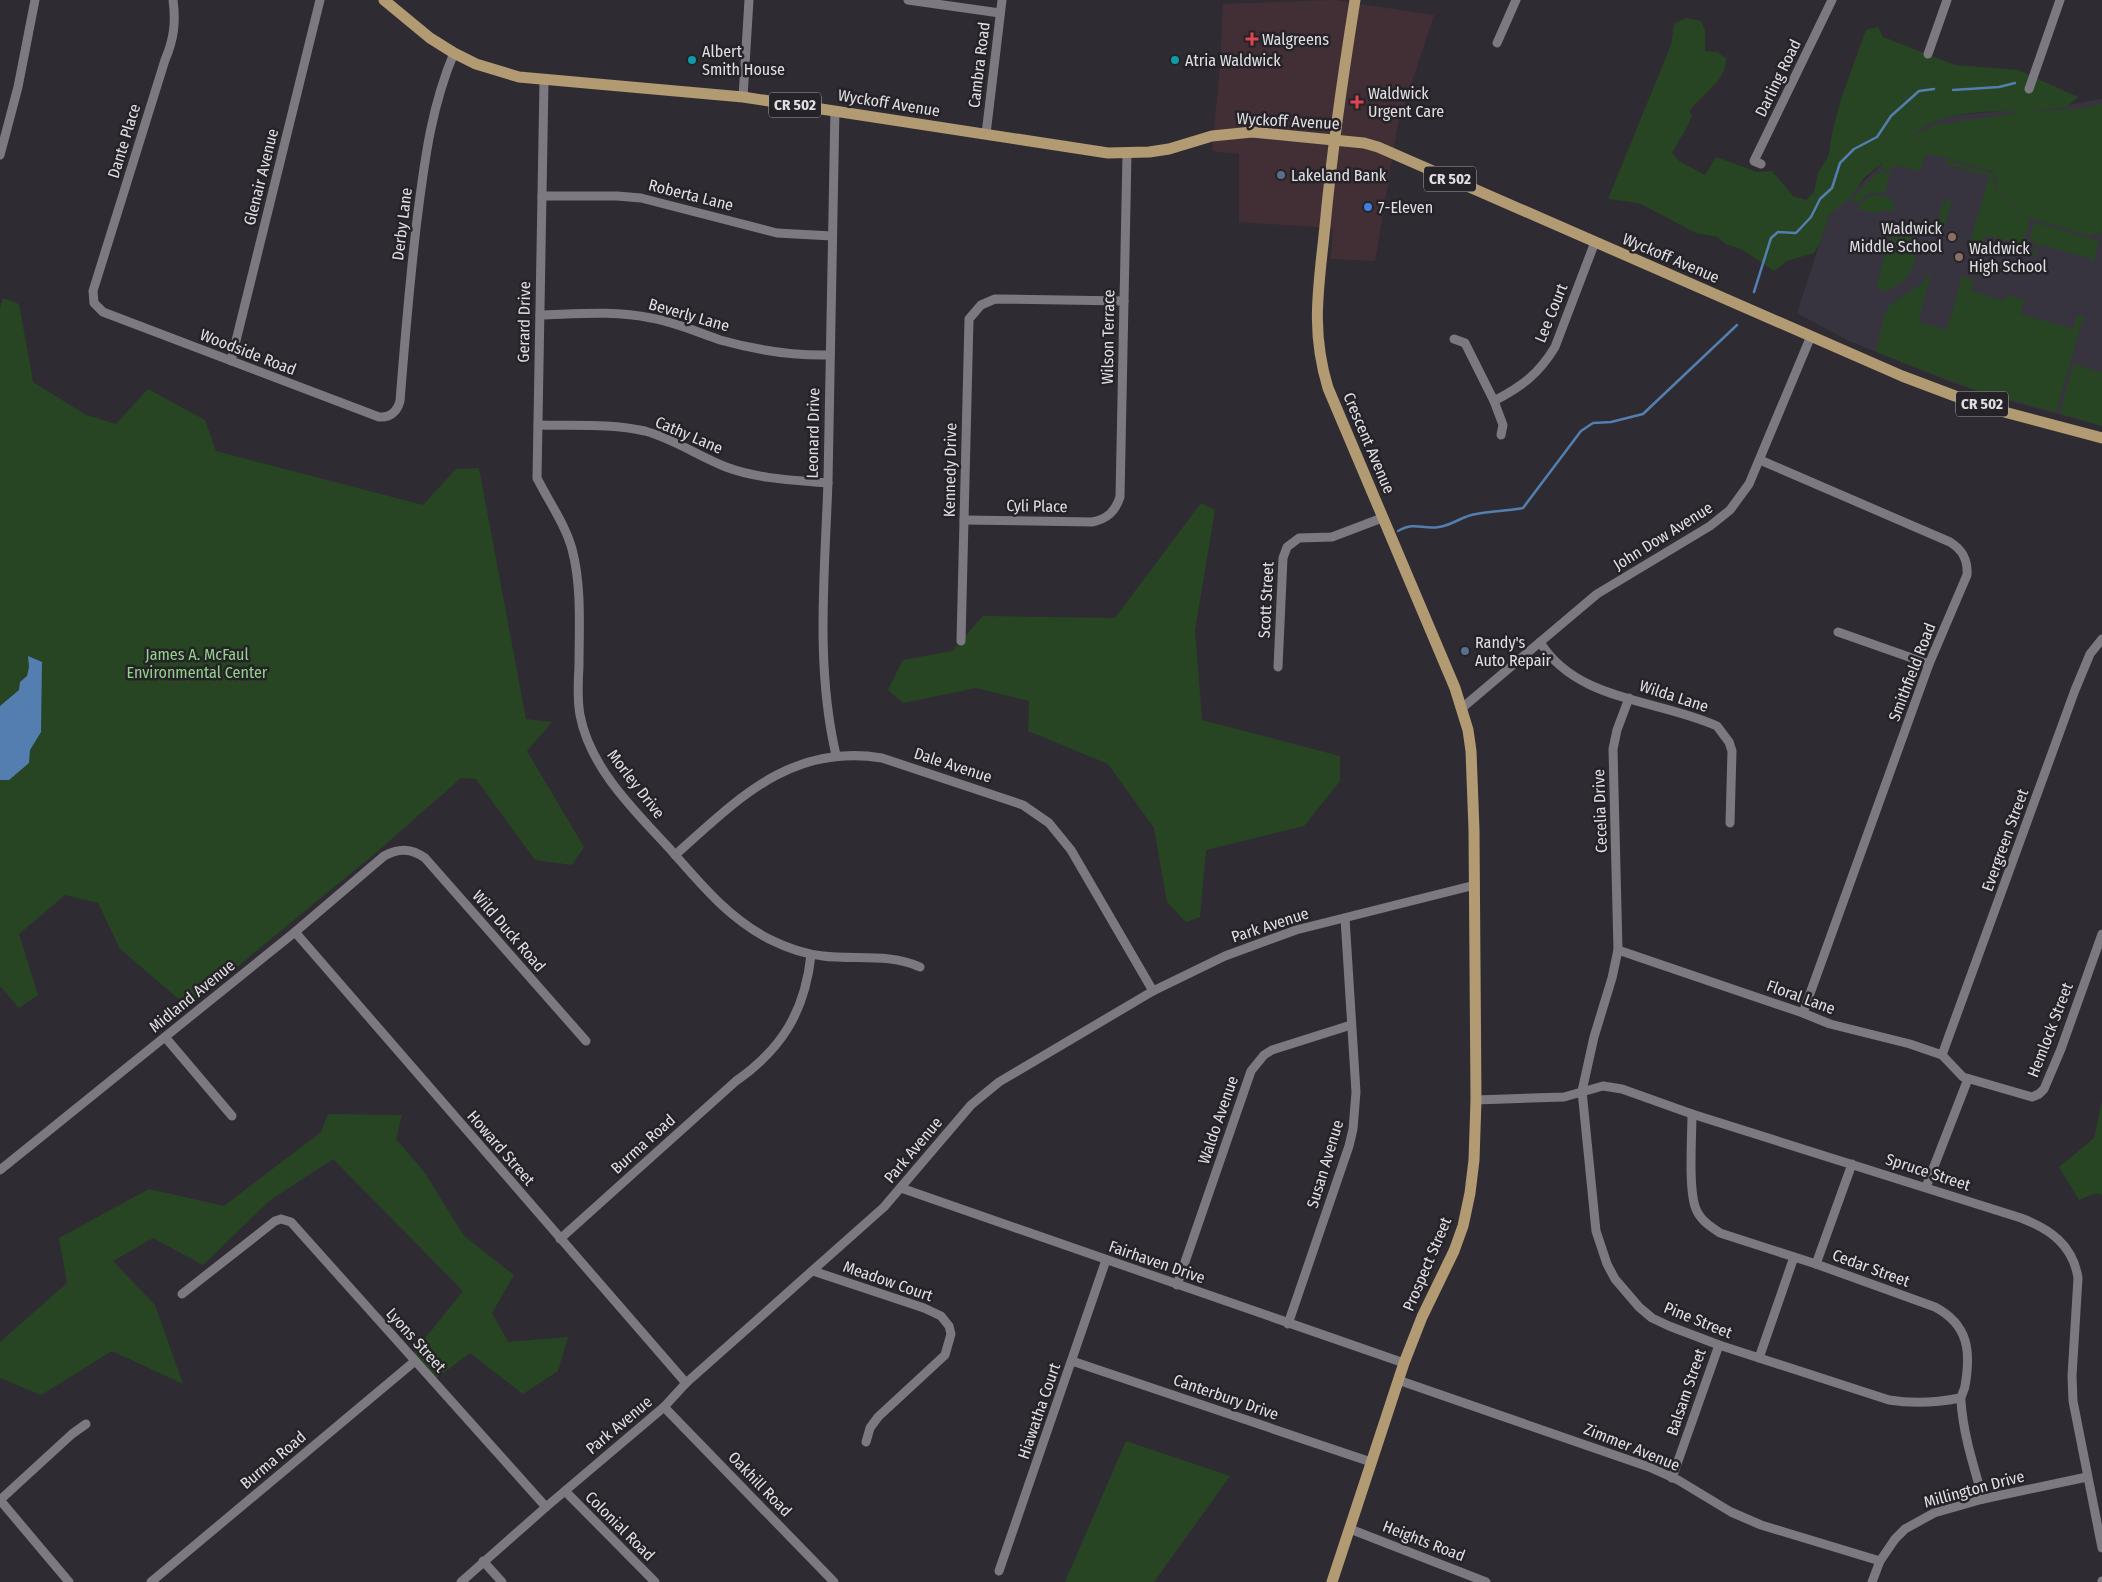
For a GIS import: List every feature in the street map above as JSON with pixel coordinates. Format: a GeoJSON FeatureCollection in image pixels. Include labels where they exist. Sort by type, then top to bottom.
{"type":"FeatureCollection","features":[{"type":"Feature","properties":{"kind":"main road","name":"Wyckoff Avenue"},"geometry":{"type":"LineString","coordinates":[[384,0],[430,38],[454,53],[497,72],[544,81],[743,97],[1108,153],[1127,154],[1170,149],[1212,136],[1252,132],[1364,143],[1378,147],[1902,376],[2008,413],[2102,438]]}},
{"type":"Feature","properties":{"kind":"main road","name":"Crescent Avenue"},"geometry":{"type":"LineString","coordinates":[[1355,0],[1334,139],[1317,303],[1317,344],[1328,388],[1462,708],[1471,751],[1475,884]]}},
{"type":"Feature","properties":{"kind":"main road","name":"Prospect Street"},"geometry":{"type":"LineString","coordinates":[[1332,1582],[1404,1363],[1422,1317],[1454,1251],[1463,1226],[1474,1160],[1476,1100],[1475,884]]}},
{"type":"Feature","properties":{"kind":"street"},"geometry":{"type":"LineString","coordinates":[[0,155],[18,87],[35,0]]}},
{"type":"Feature","properties":{"kind":"street","name":"Dante Place"},"geometry":{"type":"LineString","coordinates":[[93,291],[165,60],[172,45],[175,18],[173,0]]}},
{"type":"Feature","properties":{"kind":"street","name":"Glenair Avenue"},"geometry":{"type":"LineString","coordinates":[[231,361],[320,0]]}},
{"type":"Feature","properties":{"kind":"street"},"geometry":{"type":"LineString","coordinates":[[743,97],[749,0]]}},
{"type":"Feature","properties":{"kind":"street"},"geometry":{"type":"LineString","coordinates":[[908,0],[1000,13]]}},
{"type":"Feature","properties":{"kind":"street","name":"Cambra Road"},"geometry":{"type":"LineString","coordinates":[[986,134],[1002,0]]}},
{"type":"Feature","properties":{"kind":"street"},"geometry":{"type":"LineString","coordinates":[[1497,43],[1516,0]]}},
{"type":"Feature","properties":{"kind":"street","name":"Darling Road"},"geometry":{"type":"LineString","coordinates":[[1762,164],[1754,161],[1832,0]]}},
{"type":"Feature","properties":{"kind":"street"},"geometry":{"type":"LineString","coordinates":[[1928,54],[1947,0]]}},
{"type":"Feature","properties":{"kind":"street"},"geometry":{"type":"LineString","coordinates":[[2029,89],[2060,0]]}},
{"type":"Feature","properties":{"kind":"street","name":"Derby Lane"},"geometry":{"type":"LineString","coordinates":[[400,402],[414,247],[431,122],[436,98],[454,53]]}},
{"type":"Feature","properties":{"kind":"street","name":"Gerard Drive"},"geometry":{"type":"LineString","coordinates":[[544,81],[537,478],[566,532],[573,554]]}},
{"type":"Feature","properties":{"kind":"street","name":"Leonard Drive"},"geometry":{"type":"LineString","coordinates":[[835,110],[828,483],[823,589],[824,678],[827,710],[836,755]]}},
{"type":"Feature","properties":{"kind":"street","name":"Wilson Terrace"},"geometry":{"type":"LineString","coordinates":[[1108,517],[1117,506],[1120,497],[1127,154]]}},
{"type":"Feature","properties":{"kind":"street","name":"Roberta Lane"},"geometry":{"type":"LineString","coordinates":[[542,196],[617,196],[641,198],[777,233],[832,236]]}},
{"type":"Feature","properties":{"kind":"street","name":"Lee Court"},"geometry":{"type":"LineString","coordinates":[[1494,401],[1524,385],[1547,361],[1555,347],[1595,242]]}},
{"type":"Feature","properties":{"kind":"street","name":"Woodside Road"},"geometry":{"type":"LineString","coordinates":[[93,291],[94,303],[103,312],[378,418],[390,416],[395,412],[400,402]]}},
{"type":"Feature","properties":{"kind":"street","name":"Kennedy Drive"},"geometry":{"type":"LineString","coordinates":[[961,641],[969,319],[981,305],[995,299],[1124,301]]}},
{"type":"Feature","properties":{"kind":"street","name":"Beverly Lane"},"geometry":{"type":"LineString","coordinates":[[540,315],[596,313],[641,316],[672,323],[718,339],[763,350],[808,355],[830,354]]}},
{"type":"Feature","properties":{"kind":"street","name":"John Dow Avenue"},"geometry":{"type":"LineString","coordinates":[[1462,708],[1597,594],[1719,520],[1741,498],[1760,460],[1811,336]]}},
{"type":"Feature","properties":{"kind":"street"},"geometry":{"type":"LineString","coordinates":[[1454,340],[1465,343],[1494,401],[1503,425],[1501,435]]}},
{"type":"Feature","properties":{"kind":"street","name":"Cathy Lane"},"geometry":{"type":"LineString","coordinates":[[538,426],[621,427],[642,431],[658,435],[705,458],[746,473],[783,480],[828,483]]}},
{"type":"Feature","properties":{"kind":"street","name":"Smithfield Road"},"geometry":{"type":"LineString","coordinates":[[1760,460],[1950,542],[1961,551],[1965,558],[1967,575],[1929,664],[1802,1013]]}},
{"type":"Feature","properties":{"kind":"street","name":"Cyli Place"},"geometry":{"type":"LineString","coordinates":[[964,520],[1092,522],[1108,517]]}},
{"type":"Feature","properties":{"kind":"street","name":"Scott Street"},"geometry":{"type":"LineString","coordinates":[[1278,667],[1283,558],[1287,547],[1299,538],[1332,537],[1382,518]]}},
{"type":"Feature","properties":{"kind":"street","name":"Morley Drive"},"geometry":{"type":"LineString","coordinates":[[573,554],[579,611],[578,697],[584,731],[598,761],[632,807],[716,902],[771,940],[812,955],[893,960],[908,962],[920,967]]}},
{"type":"Feature","properties":{"kind":"street"},"geometry":{"type":"LineString","coordinates":[[1838,632],[1929,664]]}},
{"type":"Feature","properties":{"kind":"street","name":"Evergreen Street"},"geometry":{"type":"LineString","coordinates":[[1942,1055],[2075,690],[2090,654],[2102,639]]}},
{"type":"Feature","properties":{"kind":"street","name":"Wilda Lane"},"geometry":{"type":"LineString","coordinates":[[1540,642],[1555,662],[1580,681],[1717,726],[1723,733],[1732,751],[1730,823]]}},
{"type":"Feature","properties":{"kind":"street","name":"Cecelia Drive"},"geometry":{"type":"LineString","coordinates":[[1618,926],[1613,748],[1617,730],[1629,698]]}},
{"type":"Feature","properties":{"kind":"street","name":"Dale Avenue"},"geometry":{"type":"LineString","coordinates":[[675,854],[715,819],[768,779],[798,764],[836,755],[866,755],[882,758],[1023,804],[1049,823],[1072,850],[1153,991]]}},
{"type":"Feature","properties":{"kind":"street","name":"Midland Avenue"},"geometry":{"type":"LineString","coordinates":[[0,1170],[295,932],[384,856],[392,852],[404,850]]}},
{"type":"Feature","properties":{"kind":"street","name":"Wild Duck Road"},"geometry":{"type":"LineString","coordinates":[[404,850],[417,852],[425,858],[586,1041]]}},
{"type":"Feature","properties":{"kind":"street","name":"Park Avenue"},"geometry":{"type":"LineString","coordinates":[[461,1582],[546,1506],[664,1407],[686,1383],[884,1208],[984,1092],[1153,991],[1192,971],[1296,930],[1475,884]]}},
{"type":"Feature","properties":{"kind":"street","name":"Susan Avenue"},"geometry":{"type":"LineString","coordinates":[[1288,1324],[1349,1146],[1353,1129],[1356,1092],[1345,918]]}},
{"type":"Feature","properties":{"kind":"street","name":"Pine Street"},"geometry":{"type":"LineString","coordinates":[[1618,926],[1618,950],[1612,978],[1594,1037],[1582,1091],[1596,1231],[1607,1264],[1625,1293],[1652,1318],[1669,1326],[1719,1345],[1889,1400],[1914,1404],[1960,1398]]}},
{"type":"Feature","properties":{"kind":"street","name":"Howard Street"},"geometry":{"type":"LineString","coordinates":[[295,932],[686,1383]]}},
{"type":"Feature","properties":{"kind":"street","name":"Hemlock Street"},"geometry":{"type":"LineString","coordinates":[[1968,1079],[2032,1097],[2044,1089],[2102,934]]}},
{"type":"Feature","properties":{"kind":"street","name":"Floral Lane"},"geometry":{"type":"LineString","coordinates":[[1618,950],[1830,1024],[1910,1044],[1942,1055]]}},
{"type":"Feature","properties":{"kind":"street","name":"Burma Road"},"geometry":{"type":"LineString","coordinates":[[560,1239],[736,1081],[764,1059],[790,1026],[804,993],[812,955]]}},
{"type":"Feature","properties":{"kind":"street","name":"Waldo Avenue"},"geometry":{"type":"LineString","coordinates":[[1177,1285],[1251,1071],[1256,1062],[1272,1050],[1351,1026]]}},
{"type":"Feature","properties":{"kind":"street"},"geometry":{"type":"LineString","coordinates":[[165,1037],[232,1116]]}},
{"type":"Feature","properties":{"kind":"street"},"geometry":{"type":"LineString","coordinates":[[1926,1187],[1968,1079],[1958,1074],[1942,1055]]}},
{"type":"Feature","properties":{"kind":"street","name":"Spruce Street"},"geometry":{"type":"LineString","coordinates":[[1476,1100],[1564,1097],[1603,1086],[1622,1089],[1692,1114],[2038,1224],[2054,1234],[2072,1255],[2078,1278],[2072,1369],[2073,1401],[2102,1548]]}},
{"type":"Feature","properties":{"kind":"street","name":"Cedar Street"},"geometry":{"type":"LineString","coordinates":[[1692,1114],[1693,1196],[1696,1209],[1704,1221],[1720,1233],[1816,1264],[1935,1307],[1952,1318],[1964,1337],[1967,1348],[1964,1389],[1960,1398],[1964,1427],[1983,1499]]}},
{"type":"Feature","properties":{"kind":"street"},"geometry":{"type":"LineString","coordinates":[[1816,1264],[1852,1164]]}},
{"type":"Feature","properties":{"kind":"street","name":"Fairhaven Drive"},"geometry":{"type":"LineString","coordinates":[[901,1188],[1404,1363]]}},
{"type":"Feature","properties":{"kind":"street","name":"Lyons Street"},"geometry":{"type":"LineString","coordinates":[[182,1294],[275,1221],[281,1219],[291,1222],[546,1506]]}},
{"type":"Feature","properties":{"kind":"street"},"geometry":{"type":"LineString","coordinates":[[1759,1358],[1794,1257]]}},
{"type":"Feature","properties":{"kind":"street","name":"Hiawatha Court"},"geometry":{"type":"LineString","coordinates":[[999,1571],[1106,1260]]}},
{"type":"Feature","properties":{"kind":"street","name":"Meadow Court"},"geometry":{"type":"LineString","coordinates":[[813,1271],[924,1308],[941,1316],[949,1326],[951,1334],[945,1355],[878,1417],[870,1428],[866,1442]]}},
{"type":"Feature","properties":{"kind":"street","name":"Balsam Street"},"geometry":{"type":"LineString","coordinates":[[1672,1478],[1719,1345]]}},
{"type":"Feature","properties":{"kind":"street","name":"Burma Road"},"geometry":{"type":"LineString","coordinates":[[151,1582],[415,1361]]}},
{"type":"Feature","properties":{"kind":"street","name":"Canterbury Drive"},"geometry":{"type":"LineString","coordinates":[[1072,1361],[1371,1462]]}},
{"type":"Feature","properties":{"kind":"street","name":"Zimmer Avenue"},"geometry":{"type":"LineString","coordinates":[[1398,1380],[1622,1457],[1672,1478],[1724,1508],[1761,1525],[1880,1561]]}},
{"type":"Feature","properties":{"kind":"street","name":"Oakhill Road"},"geometry":{"type":"LineString","coordinates":[[664,1407],[834,1582]]}},
{"type":"Feature","properties":{"kind":"street"},"geometry":{"type":"LineString","coordinates":[[69,1582],[0,1500],[72,1434],[86,1424]]}},
{"type":"Feature","properties":{"kind":"street","name":"Millington Drive"},"geometry":{"type":"LineString","coordinates":[[1872,1582],[1880,1561],[1895,1539],[1916,1522],[1934,1512],[2087,1476]]}},
{"type":"Feature","properties":{"kind":"street","name":"Colonial Road"},"geometry":{"type":"LineString","coordinates":[[565,1491],[655,1582]]}},
{"type":"Feature","properties":{"kind":"street","name":"Heights Road"},"geometry":{"type":"LineString","coordinates":[[1350,1529],[1486,1582]]}},
{"type":"Feature","properties":{"kind":"street"},"geometry":{"type":"LineString","coordinates":[[483,1562],[502,1582]]}},
{"type":"Feature","properties":{"kind":"shaded area"},"geometry":{"type":"Polygon","coordinates":[[[1334,0],[1434,15],[1398,124],[1375,261],[1331,259],[1333,228],[1239,222],[1239,154],[1212,151],[1220,67],[1223,4],[1334,0]]]}},
{"type":"Feature","properties":{"kind":"shaded area","name":"Waldwick High School"},"geometry":{"type":"Polygon","coordinates":[[[2102,99],[2102,426],[2010,401],[1951,382],[1849,341],[1797,313],[1829,215],[1916,131],[1936,120],[1958,115],[2061,106],[2102,99]]]}},
{"type":"Feature","properties":{"kind":"green space"},"geometry":{"type":"Polygon","coordinates":[[[1686,18],[1701,21],[1705,30],[1705,51],[1717,52],[1726,58],[1725,66],[1718,81],[1689,112],[1692,115],[1690,120],[1672,153],[1679,161],[1705,175],[1716,157],[1757,172],[1772,171],[1793,196],[1806,200],[1814,192],[1818,173],[1829,155],[1832,133],[1842,96],[1866,30],[1878,27],[1883,37],[1955,65],[2018,70],[2078,97],[2066,107],[2030,111],[2077,109],[2102,104],[2102,228],[2100,235],[2093,233],[2091,236],[2026,217],[1997,191],[1996,176],[1992,171],[1932,154],[1925,156],[1920,171],[1896,165],[1887,171],[1883,169],[1882,163],[1864,178],[1850,198],[1829,215],[1821,241],[1814,253],[1787,261],[1774,271],[1743,250],[1726,244],[1717,237],[1696,233],[1639,203],[1608,199],[1671,45],[1674,24],[1686,18]],[[1980,112],[1950,117],[1936,121],[1913,136],[1935,125],[2024,112],[1980,112]]]}},
{"type":"Feature","properties":{"kind":"green space"},"geometry":{"type":"Polygon","coordinates":[[[1947,160],[1993,174],[1996,192],[2030,221],[2022,252],[2020,251],[2022,245],[1986,235],[1983,247],[1970,243],[1989,176],[1946,164],[1947,160]]]}},
{"type":"Feature","properties":{"kind":"green space"},"geometry":{"type":"Polygon","coordinates":[[[1881,170],[1886,174],[1891,172],[1885,192],[1867,194],[1857,203],[1851,201],[1858,192],[1881,170]]]}},
{"type":"Feature","properties":{"kind":"green space"},"geometry":{"type":"Polygon","coordinates":[[[1875,195],[1889,196],[1889,200],[1895,202],[1892,212],[1887,210],[1877,213],[1857,209],[1863,200],[1875,195]]]}},
{"type":"Feature","properties":{"kind":"green space"},"geometry":{"type":"Polygon","coordinates":[[[1948,199],[1952,200],[1944,228],[1937,226],[1943,202],[1947,202],[1948,199]]]}},
{"type":"Feature","properties":{"kind":"green space"},"geometry":{"type":"Polygon","coordinates":[[[2034,222],[2099,241],[2091,271],[2092,259],[2039,244],[2036,255],[2026,253],[2026,250],[2034,252],[2037,243],[2029,241],[2034,222]]]}},
{"type":"Feature","properties":{"kind":"green space"},"geometry":{"type":"Polygon","coordinates":[[[1900,233],[1906,233],[1913,238],[1915,243],[1916,255],[1913,267],[1907,277],[1901,282],[1886,291],[1880,290],[1877,286],[1888,240],[1900,233]]]}},
{"type":"Feature","properties":{"kind":"green space"},"geometry":{"type":"Polygon","coordinates":[[[1931,274],[1918,322],[1947,330],[1962,276],[1974,280],[1971,291],[2005,301],[2007,295],[2024,300],[2020,314],[2073,329],[2077,315],[2086,318],[2082,321],[2056,412],[1975,390],[1876,352],[1888,308],[1892,303],[1921,285],[1931,274]]]}},
{"type":"Feature","properties":{"kind":"green space","name":"James A. McFaul Environmental Center"},"geometry":{"type":"Polygon","coordinates":[[[3,298],[19,304],[33,382],[86,415],[116,424],[148,389],[205,420],[216,451],[423,505],[456,469],[479,468],[526,719],[552,722],[527,751],[584,847],[572,865],[535,860],[476,779],[461,778],[378,851],[188,1007],[120,949],[98,903],[65,895],[19,934],[38,995],[19,1008],[0,988],[0,308],[3,298]]]}},
{"type":"Feature","properties":{"kind":"green space"},"geometry":{"type":"Polygon","coordinates":[[[2073,364],[2102,372],[2102,426],[2060,413],[2073,364]]]}},
{"type":"Feature","properties":{"kind":"green space"},"geometry":{"type":"Polygon","coordinates":[[[1201,503],[1215,510],[1195,630],[1202,720],[1340,756],[1340,781],[1304,826],[1206,850],[1200,917],[1186,922],[1167,902],[1154,828],[1108,764],[1028,731],[1029,701],[976,688],[903,703],[888,690],[903,660],[952,651],[983,616],[1115,618],[1201,503]]]}},
{"type":"Feature","properties":{"kind":"green space"},"geometry":{"type":"Polygon","coordinates":[[[2102,1101],[2102,1195],[2096,1193],[2079,1200],[2059,1167],[2094,1138],[2102,1101]]]}},
{"type":"Feature","properties":{"kind":"green space"},"geometry":{"type":"Polygon","coordinates":[[[328,1114],[402,1115],[396,1139],[425,1173],[464,1236],[514,1275],[492,1313],[508,1342],[568,1337],[558,1371],[523,1394],[470,1353],[434,1380],[411,1356],[463,1291],[333,1159],[269,1201],[203,1265],[153,1238],[113,1261],[155,1305],[183,1384],[112,1351],[41,1395],[0,1378],[0,1342],[67,1283],[59,1238],[149,1189],[224,1206],[321,1132],[328,1114]]]}},
{"type":"Feature","properties":{"kind":"green space"},"geometry":{"type":"Polygon","coordinates":[[[1126,1441],[1230,1476],[1154,1582],[1065,1582],[1126,1441]]]}},
{"type":"Feature","properties":{"kind":"water"},"geometry":{"type":"Polygon","coordinates":[[[28,656],[42,662],[41,732],[30,750],[29,763],[9,780],[0,780],[0,706],[19,690],[20,682],[27,676],[29,667],[28,656]]]}},
{"type":"Feature","properties":{"kind":"waterway"},"geometry":{"type":"LineString","coordinates":[[1953,90],[1999,87],[2015,83]]}},
{"type":"Feature","properties":{"kind":"waterway"},"geometry":{"type":"LineString","coordinates":[[1754,292],[1771,238],[1778,232],[1796,233],[1811,217],[1820,199],[1832,188],[1840,163],[1854,149],[1877,137],[1891,116],[1919,91],[1934,89]]}},
{"type":"Feature","properties":{"kind":"waterway"},"geometry":{"type":"LineString","coordinates":[[1398,531],[1414,526],[1439,527],[1471,515],[1523,508],[1581,431],[1593,423],[1611,422],[1643,414],[1737,325]]}},
{"type":"Feature","properties":{"kind":"place","name":"Walgreens"},"geometry":{"type":"Point","coordinates":[1252,39]}},
{"type":"Feature","properties":{"kind":"place","name":"Albert Smith House"},"geometry":{"type":"Point","coordinates":[692,60]}},
{"type":"Feature","properties":{"kind":"place","name":"Atria Waldwick"},"geometry":{"type":"Point","coordinates":[1175,60]}},
{"type":"Feature","properties":{"kind":"place","name":"Waldwick Urgent Care"},"geometry":{"type":"Point","coordinates":[1357,102]}},
{"type":"Feature","properties":{"kind":"place","name":"Lakeland Bank"},"geometry":{"type":"Point","coordinates":[1281,175]}},
{"type":"Feature","properties":{"kind":"place","name":"7-Eleven"},"geometry":{"type":"Point","coordinates":[1368,207]}},
{"type":"Feature","properties":{"kind":"place","name":"Waldwick Middle School"},"geometry":{"type":"Point","coordinates":[1952,237]}},
{"type":"Feature","properties":{"kind":"place","name":"Waldwick High School"},"geometry":{"type":"Point","coordinates":[1959,257]}},
{"type":"Feature","properties":{"kind":"place","name":"Randy's Auto Repair"},"geometry":{"type":"Point","coordinates":[1465,651]}}]}
